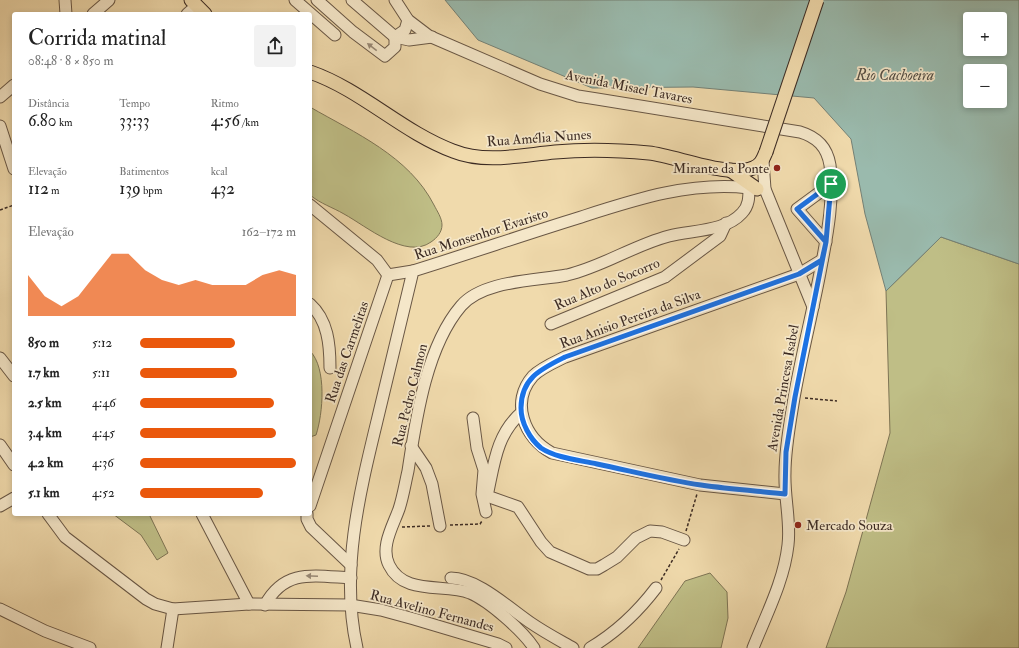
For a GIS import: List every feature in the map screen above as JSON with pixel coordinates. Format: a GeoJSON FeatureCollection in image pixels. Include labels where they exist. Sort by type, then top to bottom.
{"type":"FeatureCollection","features":[{"type":"Feature","properties":{"kind":"main road"},"geometry":{"type":"LineString","coordinates":[[764,157],[817,0]]}},
{"type":"Feature","properties":{"kind":"main road","name":"Rua Amélia Nunes"},"geometry":{"type":"LineString","coordinates":[[312,73],[324,77],[348,90],[418,135],[454,152],[476,157],[496,158],[591,150],[621,151],[652,154],[730,170],[753,168],[764,157]]}},
{"type":"Feature","properties":{"kind":"main road"},"geometry":{"type":"LineString","coordinates":[[730,170],[757,188]]}},
{"type":"Feature","properties":{"kind":"street"},"geometry":{"type":"LineString","coordinates":[[65,0],[66,12]]}},
{"type":"Feature","properties":{"kind":"street"},"geometry":{"type":"LineString","coordinates":[[95,12],[109,0]]}},
{"type":"Feature","properties":{"kind":"street"},"geometry":{"type":"LineString","coordinates":[[295,0],[309,12]]}},
{"type":"Feature","properties":{"kind":"street"},"geometry":{"type":"LineString","coordinates":[[317,0],[385,56],[395,47],[395,37]]}},
{"type":"Feature","properties":{"kind":"street"},"geometry":{"type":"LineString","coordinates":[[352,0],[395,37],[409,40],[432,37]]}},
{"type":"Feature","properties":{"kind":"street","name":"Avenida Misael Tavares"},"geometry":{"type":"LineString","coordinates":[[394,0],[408,20],[432,37],[540,84],[578,96],[800,132],[812,136],[820,142],[826,152]]}},
{"type":"Feature","properties":{"kind":"street"},"geometry":{"type":"LineString","coordinates":[[312,15],[335,35]]}},
{"type":"Feature","properties":{"kind":"street"},"geometry":{"type":"LineString","coordinates":[[395,37],[405,30],[408,20]]}},
{"type":"Feature","properties":{"kind":"street"},"geometry":{"type":"LineString","coordinates":[[0,97],[12,87]]}},
{"type":"Feature","properties":{"kind":"street"},"geometry":{"type":"LineString","coordinates":[[0,126],[10,142],[12,156]]}},
{"type":"Feature","properties":{"kind":"street","name":"Avenida Princesa Isabel"},"geometry":{"type":"LineString","coordinates":[[753,648],[776,592],[789,544],[785,494],[786,452],[795,397],[826,242],[831,184],[826,152]]}},
{"type":"Feature","properties":{"kind":"street"},"geometry":{"type":"LineString","coordinates":[[764,157],[757,188],[816,294]]}},
{"type":"Feature","properties":{"kind":"street"},"geometry":{"type":"LineString","coordinates":[[826,242],[797,209],[831,184]]}},
{"type":"Feature","properties":{"kind":"street","name":"Rua Monsenhor Evaristo"},"geometry":{"type":"LineString","coordinates":[[357,648],[350,605],[351,565],[362,483],[413,271],[638,199],[699,187],[721,186],[757,188]]}},
{"type":"Feature","properties":{"kind":"street","name":"Rua Pedro Calmon"},"geometry":{"type":"LineString","coordinates":[[534,648],[521,631],[482,600],[464,592],[413,584],[395,574],[388,564],[386,549],[403,494],[411,446],[422,397],[440,338],[461,306],[480,292],[516,282],[575,272],[668,236],[726,223],[742,214],[757,188]]}},
{"type":"Feature","properties":{"kind":"street"},"geometry":{"type":"LineString","coordinates":[[312,206],[377,260],[388,275],[413,271]]}},
{"type":"Feature","properties":{"kind":"street","name":"Rua Alto do Socorro"},"geometry":{"type":"LineString","coordinates":[[551,324],[665,277],[720,236],[726,223]]}},
{"type":"Feature","properties":{"kind":"street","name":"Rua Anisio Pereira da Silva"},"geometry":{"type":"LineString","coordinates":[[785,494],[700,485],[552,453],[541,448],[525,427],[521,413],[521,399],[534,374],[565,357],[803,272],[822,260]]}},
{"type":"Feature","properties":{"kind":"street"},"geometry":{"type":"LineString","coordinates":[[803,272],[813,307]]}},
{"type":"Feature","properties":{"kind":"street","name":"Rua das Carmelitas"},"geometry":{"type":"LineString","coordinates":[[312,500],[388,275]]}},
{"type":"Feature","properties":{"kind":"street"},"geometry":{"type":"LineString","coordinates":[[312,307],[322,320],[328,336],[330,368]]}},
{"type":"Feature","properties":{"kind":"street"},"geometry":{"type":"LineString","coordinates":[[0,358],[12,373]]}},
{"type":"Feature","properties":{"kind":"street"},"geometry":{"type":"LineString","coordinates":[[521,413],[508,426],[500,439],[486,496],[518,507],[541,542],[550,552],[589,569],[597,569],[617,557],[636,538],[650,531],[662,532],[684,540]]}},
{"type":"Feature","properties":{"kind":"street"},"geometry":{"type":"LineString","coordinates":[[473,418],[477,448],[484,470],[482,494],[486,512]]}},
{"type":"Feature","properties":{"kind":"street"},"geometry":{"type":"LineString","coordinates":[[0,445],[12,462]]}},
{"type":"Feature","properties":{"kind":"street"},"geometry":{"type":"LineString","coordinates":[[411,446],[426,468],[432,484],[440,526]]}},
{"type":"Feature","properties":{"kind":"street"},"geometry":{"type":"LineString","coordinates":[[0,506],[12,499]]}},
{"type":"Feature","properties":{"kind":"street"},"geometry":{"type":"LineString","coordinates":[[49,516],[65,537],[140,595],[155,604],[173,609],[167,648]]}},
{"type":"Feature","properties":{"kind":"street"},"geometry":{"type":"LineString","coordinates":[[203,516],[249,604]]}},
{"type":"Feature","properties":{"kind":"street"},"geometry":{"type":"LineString","coordinates":[[307,516],[311,527],[351,565]]}},
{"type":"Feature","properties":{"kind":"street"},"geometry":{"type":"LineString","coordinates":[[265,605],[272,593],[289,580],[304,576],[351,578]]}},
{"type":"Feature","properties":{"kind":"street"},"geometry":{"type":"LineString","coordinates":[[451,578],[465,580],[475,585],[573,648]]}},
{"type":"Feature","properties":{"kind":"street"},"geometry":{"type":"LineString","coordinates":[[590,648],[608,637],[626,622],[656,588]]}},
{"type":"Feature","properties":{"kind":"street","name":"Rua Avelino Fernandes"},"geometry":{"type":"LineString","coordinates":[[173,609],[249,604],[350,605],[381,610],[414,619],[498,644],[506,648]]}},
{"type":"Feature","properties":{"kind":"street"},"geometry":{"type":"LineString","coordinates":[[0,609],[45,631],[90,648]]}},
{"type":"Feature","properties":{"kind":"path"},"geometry":{"type":"LineString","coordinates":[[0,210],[12,206]]}},
{"type":"Feature","properties":{"kind":"path"},"geometry":{"type":"LineString","coordinates":[[795,397],[838,401]]}},
{"type":"Feature","properties":{"kind":"shaded area"},"geometry":{"type":"Polygon","coordinates":[[[312,108],[380,147],[396,159],[423,188],[440,217],[442,228],[435,239],[431,242],[421,246],[410,247],[386,239],[312,196],[312,108]]]}},
{"type":"Feature","properties":{"kind":"shaded area"},"geometry":{"type":"Polygon","coordinates":[[[941,237],[1019,264],[1019,648],[826,648],[846,592],[890,433],[886,291],[941,237]]]}},
{"type":"Feature","properties":{"kind":"shaded area"},"geometry":{"type":"Polygon","coordinates":[[[312,354],[319,368],[322,392],[322,404],[316,435],[312,436],[312,354]]]}},
{"type":"Feature","properties":{"kind":"shaded area"},"geometry":{"type":"Polygon","coordinates":[[[116,516],[150,516],[168,553],[157,560],[141,535],[116,516]]]}},
{"type":"Feature","properties":{"kind":"shaded area"},"geometry":{"type":"Polygon","coordinates":[[[710,573],[727,592],[728,618],[721,648],[638,648],[685,581],[710,573]]]}},
{"type":"Feature","properties":{"kind":"water","name":"Rio Cachoeira"},"geometry":{"type":"Polygon","coordinates":[[[445,0],[1019,0],[1019,264],[941,237],[886,291],[865,214],[851,139],[814,98],[693,87],[592,88],[478,40],[445,0]]]}},
{"type":"Feature","properties":{"kind":"place","name":"Mirante da Ponte"},"geometry":{"type":"Point","coordinates":[777,168]}},
{"type":"Feature","properties":{"kind":"place","name":"Mercado Souza"},"geometry":{"type":"Point","coordinates":[798,525]}},
{"type":"Feature","properties":{"kind":"route"},"geometry":{"type":"LineString","coordinates":[[831,184],[797,209],[826,242],[795,397],[786,452],[784,472],[785,494],[700,485],[587,462],[552,453],[541,448],[532,438],[525,427],[521,413],[521,399],[534,374],[565,357],[799,274],[822,260],[826,242],[831,184]]}}]}
